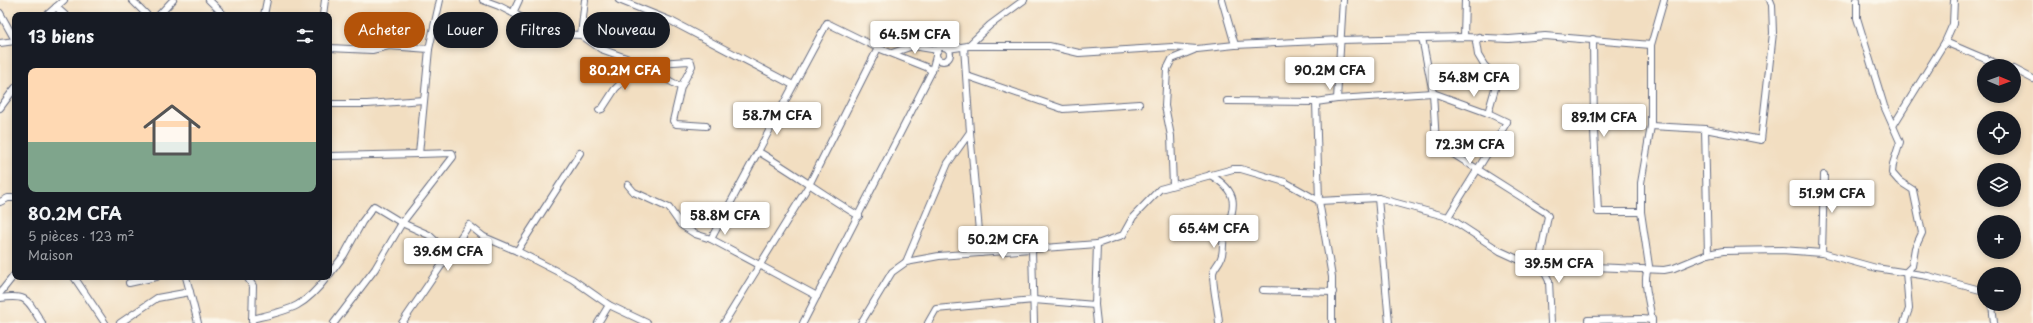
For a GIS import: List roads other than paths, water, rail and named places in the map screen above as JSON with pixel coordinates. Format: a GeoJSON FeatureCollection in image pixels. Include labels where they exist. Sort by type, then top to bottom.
{"type":"FeatureCollection","features":[{"type":"Feature","properties":{"kind":"street"},"geometry":{"type":"LineString","coordinates":[[50,12],[64,0]]}},
{"type":"Feature","properties":{"kind":"street"},"geometry":{"type":"LineString","coordinates":[[132,0],[144,12]]}},
{"type":"Feature","properties":{"kind":"street"},"geometry":{"type":"LineString","coordinates":[[162,12],[173,0]]}},
{"type":"Feature","properties":{"kind":"street"},"geometry":{"type":"LineString","coordinates":[[209,0],[221,12]]}},
{"type":"Feature","properties":{"kind":"street"},"geometry":{"type":"LineString","coordinates":[[265,12],[267,0]]}},
{"type":"Feature","properties":{"kind":"street"},"geometry":{"type":"LineString","coordinates":[[323,12],[325,0]]}},
{"type":"Feature","properties":{"kind":"street"},"geometry":{"type":"LineString","coordinates":[[419,154],[429,49],[440,0]]}},
{"type":"Feature","properties":{"kind":"street"},"geometry":{"type":"LineString","coordinates":[[483,0],[511,12]]}},
{"type":"Feature","properties":{"kind":"street"},"geometry":{"type":"LineString","coordinates":[[513,12],[519,0]]}},
{"type":"Feature","properties":{"kind":"street"},"geometry":{"type":"LineString","coordinates":[[581,35],[585,0]]}},
{"type":"Feature","properties":{"kind":"street"},"geometry":{"type":"LineString","coordinates":[[619,0],[671,21],[793,85]]}},
{"type":"Feature","properties":{"kind":"street"},"geometry":{"type":"LineString","coordinates":[[964,47],[990,25],[1024,0]]}},
{"type":"Feature","properties":{"kind":"street"},"geometry":{"type":"LineString","coordinates":[[1222,0],[1235,45]]}},
{"type":"Feature","properties":{"kind":"street"},"geometry":{"type":"LineString","coordinates":[[1336,99],[1343,0]]}},
{"type":"Feature","properties":{"kind":"street"},"geometry":{"type":"LineString","coordinates":[[1464,37],[1465,0]]}},
{"type":"Feature","properties":{"kind":"street"},"geometry":{"type":"LineString","coordinates":[[1588,320],[1642,319],[1652,322],[1646,282],[1649,266],[1641,212],[1641,183],[1652,126],[1651,45],[1664,0]]}},
{"type":"Feature","properties":{"kind":"street"},"geometry":{"type":"LineString","coordinates":[[1652,126],[1705,128],[1761,140],[1773,33],[1772,5],[1770,0]]}},
{"type":"Feature","properties":{"kind":"street"},"geometry":{"type":"LineString","coordinates":[[1857,0],[1857,18],[1884,106],[1900,142],[1892,173],[1899,181],[1914,190],[1922,233],[1915,248],[1912,266],[1906,272],[1909,308],[1904,323]]}},
{"type":"Feature","properties":{"kind":"street"},"geometry":{"type":"LineString","coordinates":[[1893,126],[1945,42],[1953,24],[1954,0]]}},
{"type":"Feature","properties":{"kind":"street"},"geometry":{"type":"LineString","coordinates":[[56,7],[62,12]]}},
{"type":"Feature","properties":{"kind":"street"},"geometry":{"type":"LineString","coordinates":[[0,13],[12,35]]}},
{"type":"Feature","properties":{"kind":"street"},"geometry":{"type":"LineString","coordinates":[[711,239],[827,23],[878,48],[926,67],[932,71]]}},
{"type":"Feature","properties":{"kind":"street"},"geometry":{"type":"LineString","coordinates":[[575,35],[581,35],[601,49],[643,65],[681,87]]}},
{"type":"Feature","properties":{"kind":"street"},"geometry":{"type":"LineString","coordinates":[[932,71],[943,61],[947,60],[936,36]]}},
{"type":"Feature","properties":{"kind":"street"},"geometry":{"type":"LineString","coordinates":[[892,53],[914,46],[943,51],[964,47],[1049,46],[1080,53],[1172,48],[1197,49],[1235,45],[1341,40],[1464,37],[1508,39],[1545,36],[1651,45]]}},
{"type":"Feature","properties":{"kind":"street"},"geometry":{"type":"LineString","coordinates":[[1479,37],[1476,42],[1478,55],[1484,65],[1493,74],[1496,85],[1488,113]]}},
{"type":"Feature","properties":{"kind":"street"},"geometry":{"type":"LineString","coordinates":[[861,323],[892,272],[906,262],[939,256],[1097,244],[1123,235],[1133,217],[1160,189],[1233,169],[1285,182],[1319,201],[1378,198],[1448,217],[1500,251],[1524,262],[1531,263],[1536,257],[1540,258],[1548,216],[1533,204],[1436,143],[1433,93],[1422,38]]}},
{"type":"Feature","properties":{"kind":"street"},"geometry":{"type":"LineString","coordinates":[[1593,39],[1594,130],[1598,212],[1641,212]]}},
{"type":"Feature","properties":{"kind":"street"},"geometry":{"type":"LineString","coordinates":[[0,42],[12,41]]}},
{"type":"Feature","properties":{"kind":"street"},"geometry":{"type":"LineString","coordinates":[[1945,42],[1985,59]]}},
{"type":"Feature","properties":{"kind":"street"},"geometry":{"type":"LineString","coordinates":[[332,48],[372,50],[389,46],[429,49]]}},
{"type":"Feature","properties":{"kind":"street"},"geometry":{"type":"LineString","coordinates":[[964,47],[981,253]]}},
{"type":"Feature","properties":{"kind":"street"},"geometry":{"type":"LineString","coordinates":[[724,323],[759,264],[809,186],[878,48]]}},
{"type":"Feature","properties":{"kind":"street"},"geometry":{"type":"LineString","coordinates":[[1173,185],[1171,136],[1164,106],[1167,69],[1172,59],[1197,49]]}},
{"type":"Feature","properties":{"kind":"street"},"geometry":{"type":"LineString","coordinates":[[943,51],[943,61]]}},
{"type":"Feature","properties":{"kind":"street"},"geometry":{"type":"LineString","coordinates":[[803,323],[943,51]]}},
{"type":"Feature","properties":{"kind":"street"},"geometry":{"type":"LineString","coordinates":[[599,110],[602,109],[615,88],[633,71],[643,65],[685,60],[692,62],[692,66],[681,87],[673,120],[676,124],[706,126]]}},
{"type":"Feature","properties":{"kind":"street"},"geometry":{"type":"LineString","coordinates":[[2021,72],[2033,78]]}},
{"type":"Feature","properties":{"kind":"street"},"geometry":{"type":"LineString","coordinates":[[967,76],[1063,109],[1139,104]]}},
{"type":"Feature","properties":{"kind":"street"},"geometry":{"type":"LineString","coordinates":[[0,108],[12,92]]}},
{"type":"Feature","properties":{"kind":"street"},"geometry":{"type":"LineString","coordinates":[[1227,102],[1316,102],[1336,99],[1433,93],[1488,113],[1507,122],[1448,217]]}},
{"type":"Feature","properties":{"kind":"street"},"geometry":{"type":"LineString","coordinates":[[332,104],[367,104],[424,100]]}},
{"type":"Feature","properties":{"kind":"street"},"geometry":{"type":"LineString","coordinates":[[1316,102],[1319,201],[1332,277],[1332,323]]}},
{"type":"Feature","properties":{"kind":"street"},"geometry":{"type":"LineString","coordinates":[[1705,128],[1708,254]]}},
{"type":"Feature","properties":{"kind":"street"},"geometry":{"type":"LineString","coordinates":[[906,262],[948,163],[970,132]]}},
{"type":"Feature","properties":{"kind":"street"},"geometry":{"type":"LineString","coordinates":[[759,152],[787,169],[809,186],[859,216]]}},
{"type":"Feature","properties":{"kind":"street"},"geometry":{"type":"LineString","coordinates":[[332,156],[452,153],[453,156],[402,223],[375,269],[334,323]]}},
{"type":"Feature","properties":{"kind":"street"},"geometry":{"type":"LineString","coordinates":[[517,251],[580,153]]}},
{"type":"Feature","properties":{"kind":"street"},"geometry":{"type":"LineString","coordinates":[[1210,175],[1228,187],[1232,204],[1230,224],[1224,240],[1223,254],[1213,273],[1218,323]]}},
{"type":"Feature","properties":{"kind":"street"},"geometry":{"type":"LineString","coordinates":[[1822,253],[1824,175]]}},
{"type":"Feature","properties":{"kind":"street"},"geometry":{"type":"LineString","coordinates":[[628,185],[634,192],[669,208],[681,225],[695,234],[711,239],[817,296]]}},
{"type":"Feature","properties":{"kind":"street"},"geometry":{"type":"LineString","coordinates":[[0,202],[8,198],[12,198]]}},
{"type":"Feature","properties":{"kind":"street"},"geometry":{"type":"LineString","coordinates":[[1378,198],[1389,323]]}},
{"type":"Feature","properties":{"kind":"street"},"geometry":{"type":"LineString","coordinates":[[332,271],[356,237],[362,222],[374,206],[402,223],[429,235],[449,254]]}},
{"type":"Feature","properties":{"kind":"street"},"geometry":{"type":"LineString","coordinates":[[402,323],[469,226],[484,237],[517,251],[572,279],[609,305],[647,323]]}},
{"type":"Feature","properties":{"kind":"street"},"geometry":{"type":"LineString","coordinates":[[1097,244],[1095,305],[1097,323]]}},
{"type":"Feature","properties":{"kind":"street"},"geometry":{"type":"LineString","coordinates":[[1032,250],[1034,323]]}},
{"type":"Feature","properties":{"kind":"street"},"geometry":{"type":"LineString","coordinates":[[1536,257],[1548,265],[1648,268],[1664,270],[1674,268],[1708,254],[1736,250],[1782,250],[1822,253],[1876,268],[1906,272],[1977,289]]}},
{"type":"Feature","properties":{"kind":"street"},"geometry":{"type":"LineString","coordinates":[[1536,257],[1549,281],[1550,323]]}},
{"type":"Feature","properties":{"kind":"street"},"geometry":{"type":"LineString","coordinates":[[0,293],[12,278]]}},
{"type":"Feature","properties":{"kind":"street"},"geometry":{"type":"LineString","coordinates":[[76,280],[105,323]]}},
{"type":"Feature","properties":{"kind":"street"},"geometry":{"type":"LineString","coordinates":[[129,283],[142,280]]}},
{"type":"Feature","properties":{"kind":"street"},"geometry":{"type":"LineString","coordinates":[[187,280],[198,323]]}},
{"type":"Feature","properties":{"kind":"street"},"geometry":{"type":"LineString","coordinates":[[250,280],[253,286],[252,321],[290,310],[314,294],[325,280]]}},
{"type":"Feature","properties":{"kind":"street"},"geometry":{"type":"LineString","coordinates":[[1263,290],[1333,292]]}},
{"type":"Feature","properties":{"kind":"street"},"geometry":{"type":"LineString","coordinates":[[120,323],[157,298],[190,292]]}},
{"type":"Feature","properties":{"kind":"street"},"geometry":{"type":"LineString","coordinates":[[0,298],[16,296],[28,300],[42,323]]}},
{"type":"Feature","properties":{"kind":"street"},"geometry":{"type":"LineString","coordinates":[[928,323],[936,309],[1034,300],[1095,305]]}},
{"type":"Feature","properties":{"kind":"street"},"geometry":{"type":"LineString","coordinates":[[598,323],[609,305]]}},
{"type":"Feature","properties":{"kind":"street"},"geometry":{"type":"LineString","coordinates":[[1993,311],[1994,323]]}}]}
